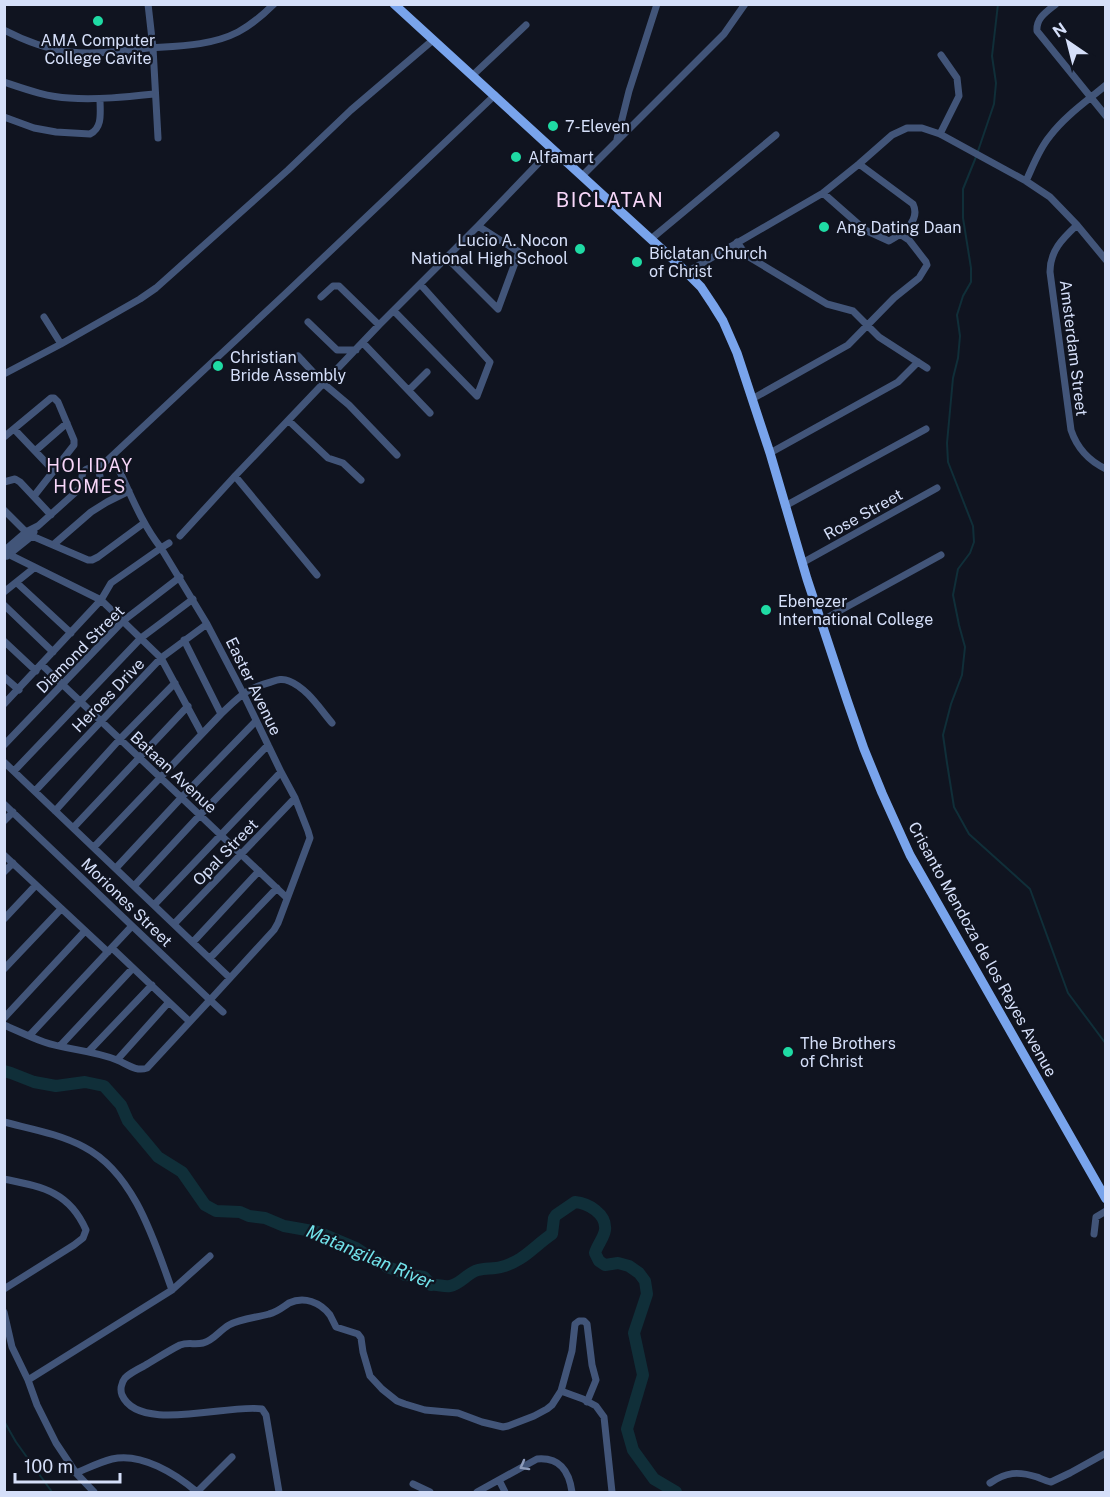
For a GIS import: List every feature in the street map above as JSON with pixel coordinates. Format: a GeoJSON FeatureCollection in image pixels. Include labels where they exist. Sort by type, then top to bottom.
{"type":"FeatureCollection","features":[{"type":"Feature","properties":{"kind":"main road","name":"Crisanto Mendoza de los Reyes Avenue"},"geometry":{"type":"LineString","coordinates":[[394,4],[687,272],[701,287],[723,321],[737,353],[821,621],[864,749],[882,794],[910,855],[1106,1199]]}},
{"type":"Feature","properties":{"kind":"street"},"geometry":{"type":"LineString","coordinates":[[148,4],[158,138]]}},
{"type":"Feature","properties":{"kind":"street"},"geometry":{"type":"LineString","coordinates":[[4,30],[49,48],[70,52],[153,48],[217,40],[237,33],[261,17],[274,4]]}},
{"type":"Feature","properties":{"kind":"street"},"geometry":{"type":"LineString","coordinates":[[616,142],[629,91],[657,4]]}},
{"type":"Feature","properties":{"kind":"street"},"geometry":{"type":"LineString","coordinates":[[582,176],[724,34],[745,4]]}},
{"type":"Feature","properties":{"kind":"street"},"geometry":{"type":"LineString","coordinates":[[1056,4],[1037,22],[1037,31],[1106,116]]}},
{"type":"Feature","properties":{"kind":"street"},"geometry":{"type":"LineString","coordinates":[[473,75],[526,25]]}},
{"type":"Feature","properties":{"kind":"street"},"geometry":{"type":"LineString","coordinates":[[5,373],[61,344],[156,288],[288,170],[351,110],[434,40]]}},
{"type":"Feature","properties":{"kind":"street"},"geometry":{"type":"LineString","coordinates":[[940,55],[957,78],[959,96],[940,134]]}},
{"type":"Feature","properties":{"kind":"street"},"geometry":{"type":"LineString","coordinates":[[4,82],[67,98],[100,99],[154,94]]}},
{"type":"Feature","properties":{"kind":"street"},"geometry":{"type":"LineString","coordinates":[[1026,181],[1050,135],[1106,85]]}},
{"type":"Feature","properties":{"kind":"street"},"geometry":{"type":"LineString","coordinates":[[97,470],[495,96]]}},
{"type":"Feature","properties":{"kind":"street"},"geometry":{"type":"LineString","coordinates":[[4,117],[34,128],[90,134],[95,132],[99,126],[100,99]]}},
{"type":"Feature","properties":{"kind":"street"},"geometry":{"type":"LineString","coordinates":[[687,272],[823,193],[892,135],[907,128],[922,128],[940,134],[1026,181],[1050,197],[1106,260]]}},
{"type":"Feature","properties":{"kind":"street"},"geometry":{"type":"LineString","coordinates":[[651,239],[776,135]]}},
{"type":"Feature","properties":{"kind":"street"},"geometry":{"type":"LineString","coordinates":[[180,536],[379,325],[552,149]]}},
{"type":"Feature","properties":{"kind":"street"},"geometry":{"type":"LineString","coordinates":[[823,193],[865,230],[889,241],[900,234],[914,221],[916,214],[913,204],[859,164]]}},
{"type":"Feature","properties":{"kind":"street","name":"Amsterdam Street"},"geometry":{"type":"LineString","coordinates":[[1077,225],[1059,243],[1050,263],[1050,272],[1071,430],[1075,443],[1086,456],[1106,469]]}},
{"type":"Feature","properties":{"kind":"street"},"geometry":{"type":"LineString","coordinates":[[446,257],[498,309],[519,252],[478,226]]}},
{"type":"Feature","properties":{"kind":"street"},"geometry":{"type":"LineString","coordinates":[[752,399],[848,345],[894,298],[919,278],[927,265],[912,244],[900,234]]}},
{"type":"Feature","properties":{"kind":"street"},"geometry":{"type":"LineString","coordinates":[[737,242],[749,257],[827,304],[853,311],[879,337],[927,368]]}},
{"type":"Feature","properties":{"kind":"street"},"geometry":{"type":"LineString","coordinates":[[393,311],[477,396],[490,362],[420,284]]}},
{"type":"Feature","properties":{"kind":"street"},"geometry":{"type":"LineString","coordinates":[[321,297],[333,286],[339,286],[379,325]]}},
{"type":"Feature","properties":{"kind":"street"},"geometry":{"type":"LineString","coordinates":[[44,317],[61,344]]}},
{"type":"Feature","properties":{"kind":"street"},"geometry":{"type":"LineString","coordinates":[[308,322],[337,350],[356,350]]}},
{"type":"Feature","properties":{"kind":"street"},"geometry":{"type":"LineString","coordinates":[[363,343],[430,412]]}},
{"type":"Feature","properties":{"kind":"street"},"geometry":{"type":"LineString","coordinates":[[298,356],[397,455]]}},
{"type":"Feature","properties":{"kind":"street"},"geometry":{"type":"LineString","coordinates":[[770,453],[898,382],[918,362]]}},
{"type":"Feature","properties":{"kind":"street"},"geometry":{"type":"LineString","coordinates":[[409,390],[427,372]]}},
{"type":"Feature","properties":{"kind":"street"},"geometry":{"type":"LineString","coordinates":[[4,437],[51,399],[54,398],[58,402],[74,444],[34,496]]}},
{"type":"Feature","properties":{"kind":"street"},"geometry":{"type":"LineString","coordinates":[[289,421],[328,458],[343,463],[362,480]]}},
{"type":"Feature","properties":{"kind":"street"},"geometry":{"type":"LineString","coordinates":[[35,451],[66,423]]}},
{"type":"Feature","properties":{"kind":"street"},"geometry":{"type":"LineString","coordinates":[[14,429],[53,470]]}},
{"type":"Feature","properties":{"kind":"street"},"geometry":{"type":"LineString","coordinates":[[786,506],[926,429]]}},
{"type":"Feature","properties":{"kind":"street"},"geometry":{"type":"LineString","coordinates":[[81,487],[85,470],[93,468],[97,470]]}},
{"type":"Feature","properties":{"kind":"street"},"geometry":{"type":"LineString","coordinates":[[97,470],[99,481],[93,486],[81,487],[6,554],[101,600],[161,658],[202,734]]}},
{"type":"Feature","properties":{"kind":"street","name":"Easter Avenue"},"geometry":{"type":"LineString","coordinates":[[120,472],[144,523],[180,577],[243,693],[295,798],[310,838],[279,924],[210,1000]]}},
{"type":"Feature","properties":{"kind":"street"},"geometry":{"type":"LineString","coordinates":[[235,476],[316,575]]}},
{"type":"Feature","properties":{"kind":"street"},"geometry":{"type":"LineString","coordinates":[[4,482],[15,479],[51,515]]}},
{"type":"Feature","properties":{"kind":"street","name":"Rose Street"},"geometry":{"type":"LineString","coordinates":[[802,563],[937,488]]}},
{"type":"Feature","properties":{"kind":"street"},"geometry":{"type":"LineString","coordinates":[[53,545],[91,512],[129,491]]}},
{"type":"Feature","properties":{"kind":"street"},"geometry":{"type":"LineString","coordinates":[[4,510],[29,534],[88,560],[92,560],[144,523]]}},
{"type":"Feature","properties":{"kind":"street"},"geometry":{"type":"LineString","coordinates":[[4,704],[101,600],[111,583],[169,543]]}},
{"type":"Feature","properties":{"kind":"street"},"geometry":{"type":"LineString","coordinates":[[821,621],[941,555]]}},
{"type":"Feature","properties":{"kind":"street"},"geometry":{"type":"LineString","coordinates":[[4,592],[34,568]]}},
{"type":"Feature","properties":{"kind":"street","name":"Diamond Street"},"geometry":{"type":"LineString","coordinates":[[4,745],[123,621],[180,577]]}},
{"type":"Feature","properties":{"kind":"street"},"geometry":{"type":"LineString","coordinates":[[17,583],[71,633]]}},
{"type":"Feature","properties":{"kind":"street"},"geometry":{"type":"LineString","coordinates":[[14,771],[141,638],[192,599]]}},
{"type":"Feature","properties":{"kind":"street"},"geometry":{"type":"LineString","coordinates":[[4,605],[54,652]]}},
{"type":"Feature","properties":{"kind":"street","name":"Heroes Drive"},"geometry":{"type":"LineString","coordinates":[[35,791],[161,658],[207,624]]}},
{"type":"Feature","properties":{"kind":"street"},"geometry":{"type":"LineString","coordinates":[[184,640],[221,714]]}},
{"type":"Feature","properties":{"kind":"street","name":"Bataan Avenue"},"geometry":{"type":"LineString","coordinates":[[4,641],[62,684],[287,898]]}},
{"type":"Feature","properties":{"kind":"street"},"geometry":{"type":"LineString","coordinates":[[4,677],[19,690]]}},
{"type":"Feature","properties":{"kind":"street"},"geometry":{"type":"LineString","coordinates":[[94,847],[243,693],[282,679],[290,681],[300,687],[332,723]]}},
{"type":"Feature","properties":{"kind":"street"},"geometry":{"type":"LineString","coordinates":[[55,811],[175,683]]}},
{"type":"Feature","properties":{"kind":"street"},"geometry":{"type":"LineString","coordinates":[[74,828],[188,706]]}},
{"type":"Feature","properties":{"kind":"street"},"geometry":{"type":"LineString","coordinates":[[116,868],[256,721]]}},
{"type":"Feature","properties":{"kind":"street"},"geometry":{"type":"LineString","coordinates":[[134,886],[268,745]]}},
{"type":"Feature","properties":{"kind":"street"},"geometry":{"type":"LineString","coordinates":[[4,762],[230,978]]}},
{"type":"Feature","properties":{"kind":"street"},"geometry":{"type":"LineString","coordinates":[[154,905],[281,772]]}},
{"type":"Feature","properties":{"kind":"street","name":"Opal Street"},"geometry":{"type":"LineString","coordinates":[[174,924],[295,798]]}},
{"type":"Feature","properties":{"kind":"street","name":"Moriones Street"},"geometry":{"type":"LineString","coordinates":[[4,804],[223,1012]]}},
{"type":"Feature","properties":{"kind":"street"},"geometry":{"type":"LineString","coordinates":[[4,821],[13,812]]}},
{"type":"Feature","properties":{"kind":"street"},"geometry":{"type":"LineString","coordinates":[[4,855],[61,909],[133,968],[189,1021]]}},
{"type":"Feature","properties":{"kind":"street"},"geometry":{"type":"LineString","coordinates":[[4,872],[13,862]]}},
{"type":"Feature","properties":{"kind":"street"},"geometry":{"type":"LineString","coordinates":[[193,942],[259,871]]}},
{"type":"Feature","properties":{"kind":"street"},"geometry":{"type":"LineString","coordinates":[[4,919],[36,885]]}},
{"type":"Feature","properties":{"kind":"street"},"geometry":{"type":"LineString","coordinates":[[210,958],[277,888]]}},
{"type":"Feature","properties":{"kind":"street"},"geometry":{"type":"LineString","coordinates":[[4,969],[61,909]]}},
{"type":"Feature","properties":{"kind":"street"},"geometry":{"type":"LineString","coordinates":[[29,1036],[132,926]]}},
{"type":"Feature","properties":{"kind":"street"},"geometry":{"type":"LineString","coordinates":[[4,1018],[86,931]]}},
{"type":"Feature","properties":{"kind":"street"},"geometry":{"type":"LineString","coordinates":[[60,1046],[133,968]]}},
{"type":"Feature","properties":{"kind":"street"},"geometry":{"type":"LineString","coordinates":[[89,1051],[152,985]]}},
{"type":"Feature","properties":{"kind":"street"},"geometry":{"type":"LineString","coordinates":[[4,1025],[45,1042],[89,1051],[136,1069],[142,1069],[147,1068],[210,1000]]}},
{"type":"Feature","properties":{"kind":"street"},"geometry":{"type":"LineString","coordinates":[[117,1060],[169,1002]]}},
{"type":"Feature","properties":{"kind":"street"},"geometry":{"type":"LineString","coordinates":[[4,1122],[62,1137],[98,1155],[111,1168],[140,1208],[153,1236],[172,1290]]}},
{"type":"Feature","properties":{"kind":"street"},"geometry":{"type":"LineString","coordinates":[[4,1179],[44,1188],[58,1195],[81,1216],[86,1230],[83,1238],[74,1245],[4,1289]]}},
{"type":"Feature","properties":{"kind":"street"},"geometry":{"type":"LineString","coordinates":[[1094,1234],[1096,1217],[1106,1211]]}},
{"type":"Feature","properties":{"kind":"street"},"geometry":{"type":"LineString","coordinates":[[28,1380],[172,1290],[210,1256]]}},
{"type":"Feature","properties":{"kind":"street"},"geometry":{"type":"LineString","coordinates":[[279,1492],[266,1414],[262,1409],[245,1408],[170,1416],[147,1414],[124,1399],[121,1389],[125,1377],[180,1345],[204,1343],[236,1321],[270,1314],[291,1302],[306,1299],[325,1309],[336,1328],[358,1334],[370,1376],[398,1401],[425,1410],[458,1413],[482,1422],[503,1426],[525,1420],[552,1405],[561,1391],[574,1342],[575,1324],[584,1321],[588,1328],[596,1380],[587,1402]]}},
{"type":"Feature","properties":{"kind":"street"},"geometry":{"type":"LineString","coordinates":[[4,1312],[12,1347],[46,1423],[76,1473],[94,1492]]}},
{"type":"Feature","properties":{"kind":"street"},"geometry":{"type":"LineString","coordinates":[[561,1391],[596,1406],[604,1417],[612,1492]]}},
{"type":"Feature","properties":{"kind":"street"},"geometry":{"type":"LineString","coordinates":[[990,1483],[1008,1474],[1036,1477],[1051,1482],[1106,1453]]}},
{"type":"Feature","properties":{"kind":"street"},"geometry":{"type":"LineString","coordinates":[[76,1473],[112,1459],[134,1459],[173,1473],[197,1492],[232,1457]]}},
{"type":"Feature","properties":{"kind":"street"},"geometry":{"type":"LineString","coordinates":[[477,1492],[537,1459],[546,1458],[556,1462],[564,1470],[572,1492]]}},
{"type":"Feature","properties":{"kind":"street"},"geometry":{"type":"LineString","coordinates":[[499,1480],[504,1492]]}},
{"type":"Feature","properties":{"kind":"street"},"geometry":{"type":"LineString","coordinates":[[413,1484],[430,1492]]}},
{"type":"Feature","properties":{"kind":"waterway"},"geometry":{"type":"LineString","coordinates":[[978,151],[994,104],[996,83],[992,56],[998,4]]}},
{"type":"Feature","properties":{"kind":"waterway"},"geometry":{"type":"LineString","coordinates":[[976,157],[963,189],[963,218],[971,282],[963,296],[957,315],[960,336],[953,378],[947,443],[948,462],[973,526],[974,542],[970,553],[958,569],[953,595],[965,647],[962,675],[943,735],[947,763],[954,807],[969,834],[1030,889],[1068,993],[1106,1044]]}},
{"type":"Feature","properties":{"kind":"waterway","name":"Matangilan River"},"geometry":{"type":"LineString","coordinates":[[4,1071],[34,1082],[56,1086],[85,1082],[104,1086],[121,1105],[128,1121],[158,1157],[182,1172],[205,1205],[216,1211],[240,1212],[265,1218],[284,1226],[318,1232],[356,1248],[405,1275],[424,1277],[431,1285],[450,1286],[474,1271],[501,1267],[516,1261],[552,1234],[556,1215],[575,1202],[596,1210],[605,1224],[604,1233],[595,1253],[599,1261],[605,1265],[618,1263],[629,1266],[645,1281],[647,1294],[634,1333],[643,1375],[627,1429],[633,1450],[654,1479],[676,1492]]}},
{"type":"Feature","properties":{"kind":"waterway"},"geometry":{"type":"LineString","coordinates":[[4,1421],[16,1442],[52,1492]]}},
{"type":"Feature","properties":{"kind":"tunnel"},"geometry":{"type":"LineString","coordinates":[[77,491],[82,486]]}},
{"type":"Feature","properties":{"kind":"place","name":"AMA Computer College Cavite"},"geometry":{"type":"Point","coordinates":[98,21]}},
{"type":"Feature","properties":{"kind":"place","name":"7-Eleven"},"geometry":{"type":"Point","coordinates":[553,126]}},
{"type":"Feature","properties":{"kind":"place","name":"Alfamart"},"geometry":{"type":"Point","coordinates":[516,157]}},
{"type":"Feature","properties":{"kind":"place","name":"Ang Dating Daan"},"geometry":{"type":"Point","coordinates":[824,227]}},
{"type":"Feature","properties":{"kind":"place","name":"Lucio A. Nocon National High School"},"geometry":{"type":"Point","coordinates":[580,249]}},
{"type":"Feature","properties":{"kind":"place","name":"Biclatan Church of Christ"},"geometry":{"type":"Point","coordinates":[637,262]}},
{"type":"Feature","properties":{"kind":"place","name":"Christian Bride Assembly"},"geometry":{"type":"Point","coordinates":[218,366]}},
{"type":"Feature","properties":{"kind":"place","name":"Ebenezer International College"},"geometry":{"type":"Point","coordinates":[766,610]}},
{"type":"Feature","properties":{"kind":"place","name":"The Brothers of Christ"},"geometry":{"type":"Point","coordinates":[788,1052]}},
{"type":"Feature","properties":{"kind":"district","name":"BICLATAN"},"geometry":{"type":"Point","coordinates":[610,200]}},
{"type":"Feature","properties":{"kind":"district","name":"HOLIDAY HOMES"},"geometry":{"type":"Point","coordinates":[90,476]}}]}
